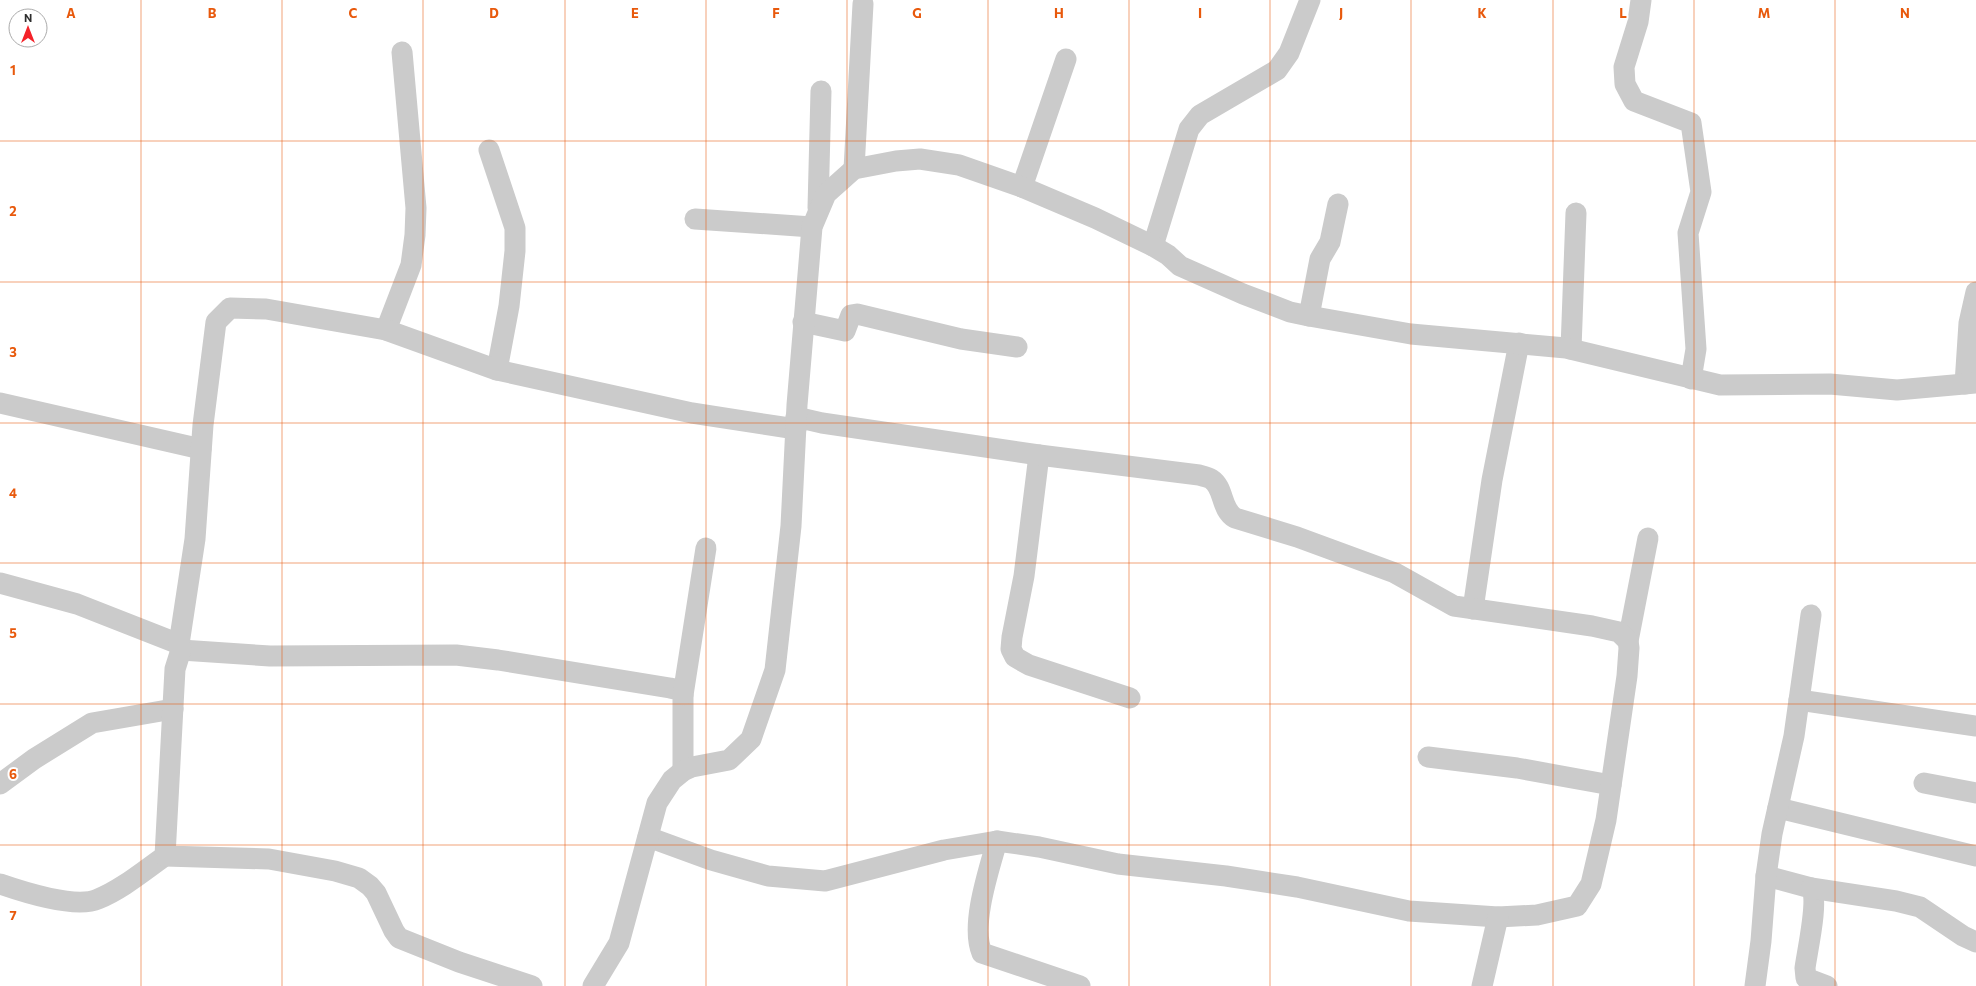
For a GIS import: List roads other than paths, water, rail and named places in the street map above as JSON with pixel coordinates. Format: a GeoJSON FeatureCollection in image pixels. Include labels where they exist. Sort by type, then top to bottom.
{"type":"FeatureCollection","features":[{"type":"Feature","properties":{"kind":"street"},"geometry":{"type":"LineString","coordinates":[[1153,246],[1189,129],[1193,122],[1200,115],[1277,70],[1289,53],[1310,0]]}},
{"type":"Feature","properties":{"kind":"street"},"geometry":{"type":"LineString","coordinates":[[1642,0],[1638,22],[1624,67],[1625,84],[1634,100],[1691,123],[1701,192],[1688,232],[1696,349],[1691,379]]}},
{"type":"Feature","properties":{"kind":"street"},"geometry":{"type":"LineString","coordinates":[[854,169],[863,4]]}},
{"type":"Feature","properties":{"kind":"street"},"geometry":{"type":"LineString","coordinates":[[386,330],[411,265],[415,235],[416,208],[402,52]]}},
{"type":"Feature","properties":{"kind":"street"},"geometry":{"type":"LineString","coordinates":[[1022,187],[1066,59]]}},
{"type":"Feature","properties":{"kind":"street"},"geometry":{"type":"LineString","coordinates":[[593,986],[620,943],[657,803],[672,780],[683,771],[692,767],[729,760],[752,739],[775,670],[791,526],[803,322],[815,219],[821,91]]}},
{"type":"Feature","properties":{"kind":"street"},"geometry":{"type":"LineString","coordinates":[[489,150],[515,228],[515,251],[509,306],[497,370]]}},
{"type":"Feature","properties":{"kind":"street"},"geometry":{"type":"LineString","coordinates":[[815,219],[826,194],[854,169],[896,161],[920,159],[959,165],[1022,187],[1153,246],[1168,255],[1180,266],[1270,305],[1308,316],[1411,334],[1571,349],[1720,385],[1830,384],[1897,390],[1970,384],[1969,323],[1976,292]]}},
{"type":"Feature","properties":{"kind":"street"},"geometry":{"type":"LineString","coordinates":[[1308,316],[1320,259],[1330,242],[1338,204]]}},
{"type":"Feature","properties":{"kind":"street"},"geometry":{"type":"LineString","coordinates":[[1571,349],[1576,213]]}},
{"type":"Feature","properties":{"kind":"street"},"geometry":{"type":"LineString","coordinates":[[694,219],[815,219]]}},
{"type":"Feature","properties":{"kind":"street"},"geometry":{"type":"LineString","coordinates":[[165,856],[175,669],[180,647],[195,539],[201,449],[216,322],[230,308],[266,309],[386,330],[497,370],[692,413],[796,423],[830,424],[1039,455],[1199,475],[1212,480],[1216,485],[1228,512],[1235,518],[1297,537],[1395,573],[1454,606],[1592,626],[1618,632],[1628,641]]}},
{"type":"Feature","properties":{"kind":"street"},"geometry":{"type":"LineString","coordinates":[[803,322],[845,331],[851,316],[857,314],[961,339],[1017,347]]}},
{"type":"Feature","properties":{"kind":"street"},"geometry":{"type":"LineString","coordinates":[[1473,609],[1492,480],[1519,344]]}},
{"type":"Feature","properties":{"kind":"street"},"geometry":{"type":"LineString","coordinates":[[0,403],[201,449]]}},
{"type":"Feature","properties":{"kind":"street"},"geometry":{"type":"LineString","coordinates":[[1039,455],[1024,576],[1011,649],[1015,657],[1029,665],[1130,698]]}},
{"type":"Feature","properties":{"kind":"street"},"geometry":{"type":"LineString","coordinates":[[648,837],[711,860],[768,876],[825,881],[944,850],[997,841],[1039,847],[1118,864],[1226,876],[1297,887],[1409,911],[1498,917],[1536,915],[1577,906],[1591,884],[1606,820],[1627,676],[1628,641],[1648,538]]}},
{"type":"Feature","properties":{"kind":"street"},"geometry":{"type":"LineString","coordinates":[[683,771],[683,694],[706,548]]}},
{"type":"Feature","properties":{"kind":"street"},"geometry":{"type":"LineString","coordinates":[[0,583],[77,604],[180,647],[270,656],[456,656],[498,660],[670,688],[679,690],[683,694]]}},
{"type":"Feature","properties":{"kind":"street"},"geometry":{"type":"LineString","coordinates":[[1755,986],[1761,941],[1766,876],[1778,808],[1794,736],[1811,615]]}},
{"type":"Feature","properties":{"kind":"street"},"geometry":{"type":"LineString","coordinates":[[1799,700],[1976,726]]}},
{"type":"Feature","properties":{"kind":"street"},"geometry":{"type":"LineString","coordinates":[[0,784],[34,759],[92,723],[173,709]]}},
{"type":"Feature","properties":{"kind":"street"},"geometry":{"type":"LineString","coordinates":[[1428,757],[1518,768],[1611,785]]}},
{"type":"Feature","properties":{"kind":"street"},"geometry":{"type":"LineString","coordinates":[[1924,783],[1976,793]]}},
{"type":"Feature","properties":{"kind":"street"},"geometry":{"type":"LineString","coordinates":[[1778,808],[1976,856]]}},
{"type":"Feature","properties":{"kind":"street"},"geometry":{"type":"LineString","coordinates":[[997,841],[984,888],[981,909],[978,944],[982,953],[1080,986]]}},
{"type":"Feature","properties":{"kind":"street"},"geometry":{"type":"LineString","coordinates":[[0,884],[36,896],[90,901],[98,900],[165,856],[268,859],[335,871],[359,878],[376,892],[399,938],[459,962],[532,986]]}},
{"type":"Feature","properties":{"kind":"street"},"geometry":{"type":"LineString","coordinates":[[1766,876],[1810,888],[1896,901],[1920,907],[1964,936],[1976,942]]}},
{"type":"Feature","properties":{"kind":"street"},"geometry":{"type":"LineString","coordinates":[[1810,888],[1813,891],[1814,904],[1805,968],[1806,978],[1813,982],[1827,986]]}},
{"type":"Feature","properties":{"kind":"street"},"geometry":{"type":"LineString","coordinates":[[1482,986],[1498,917]]}}]}
